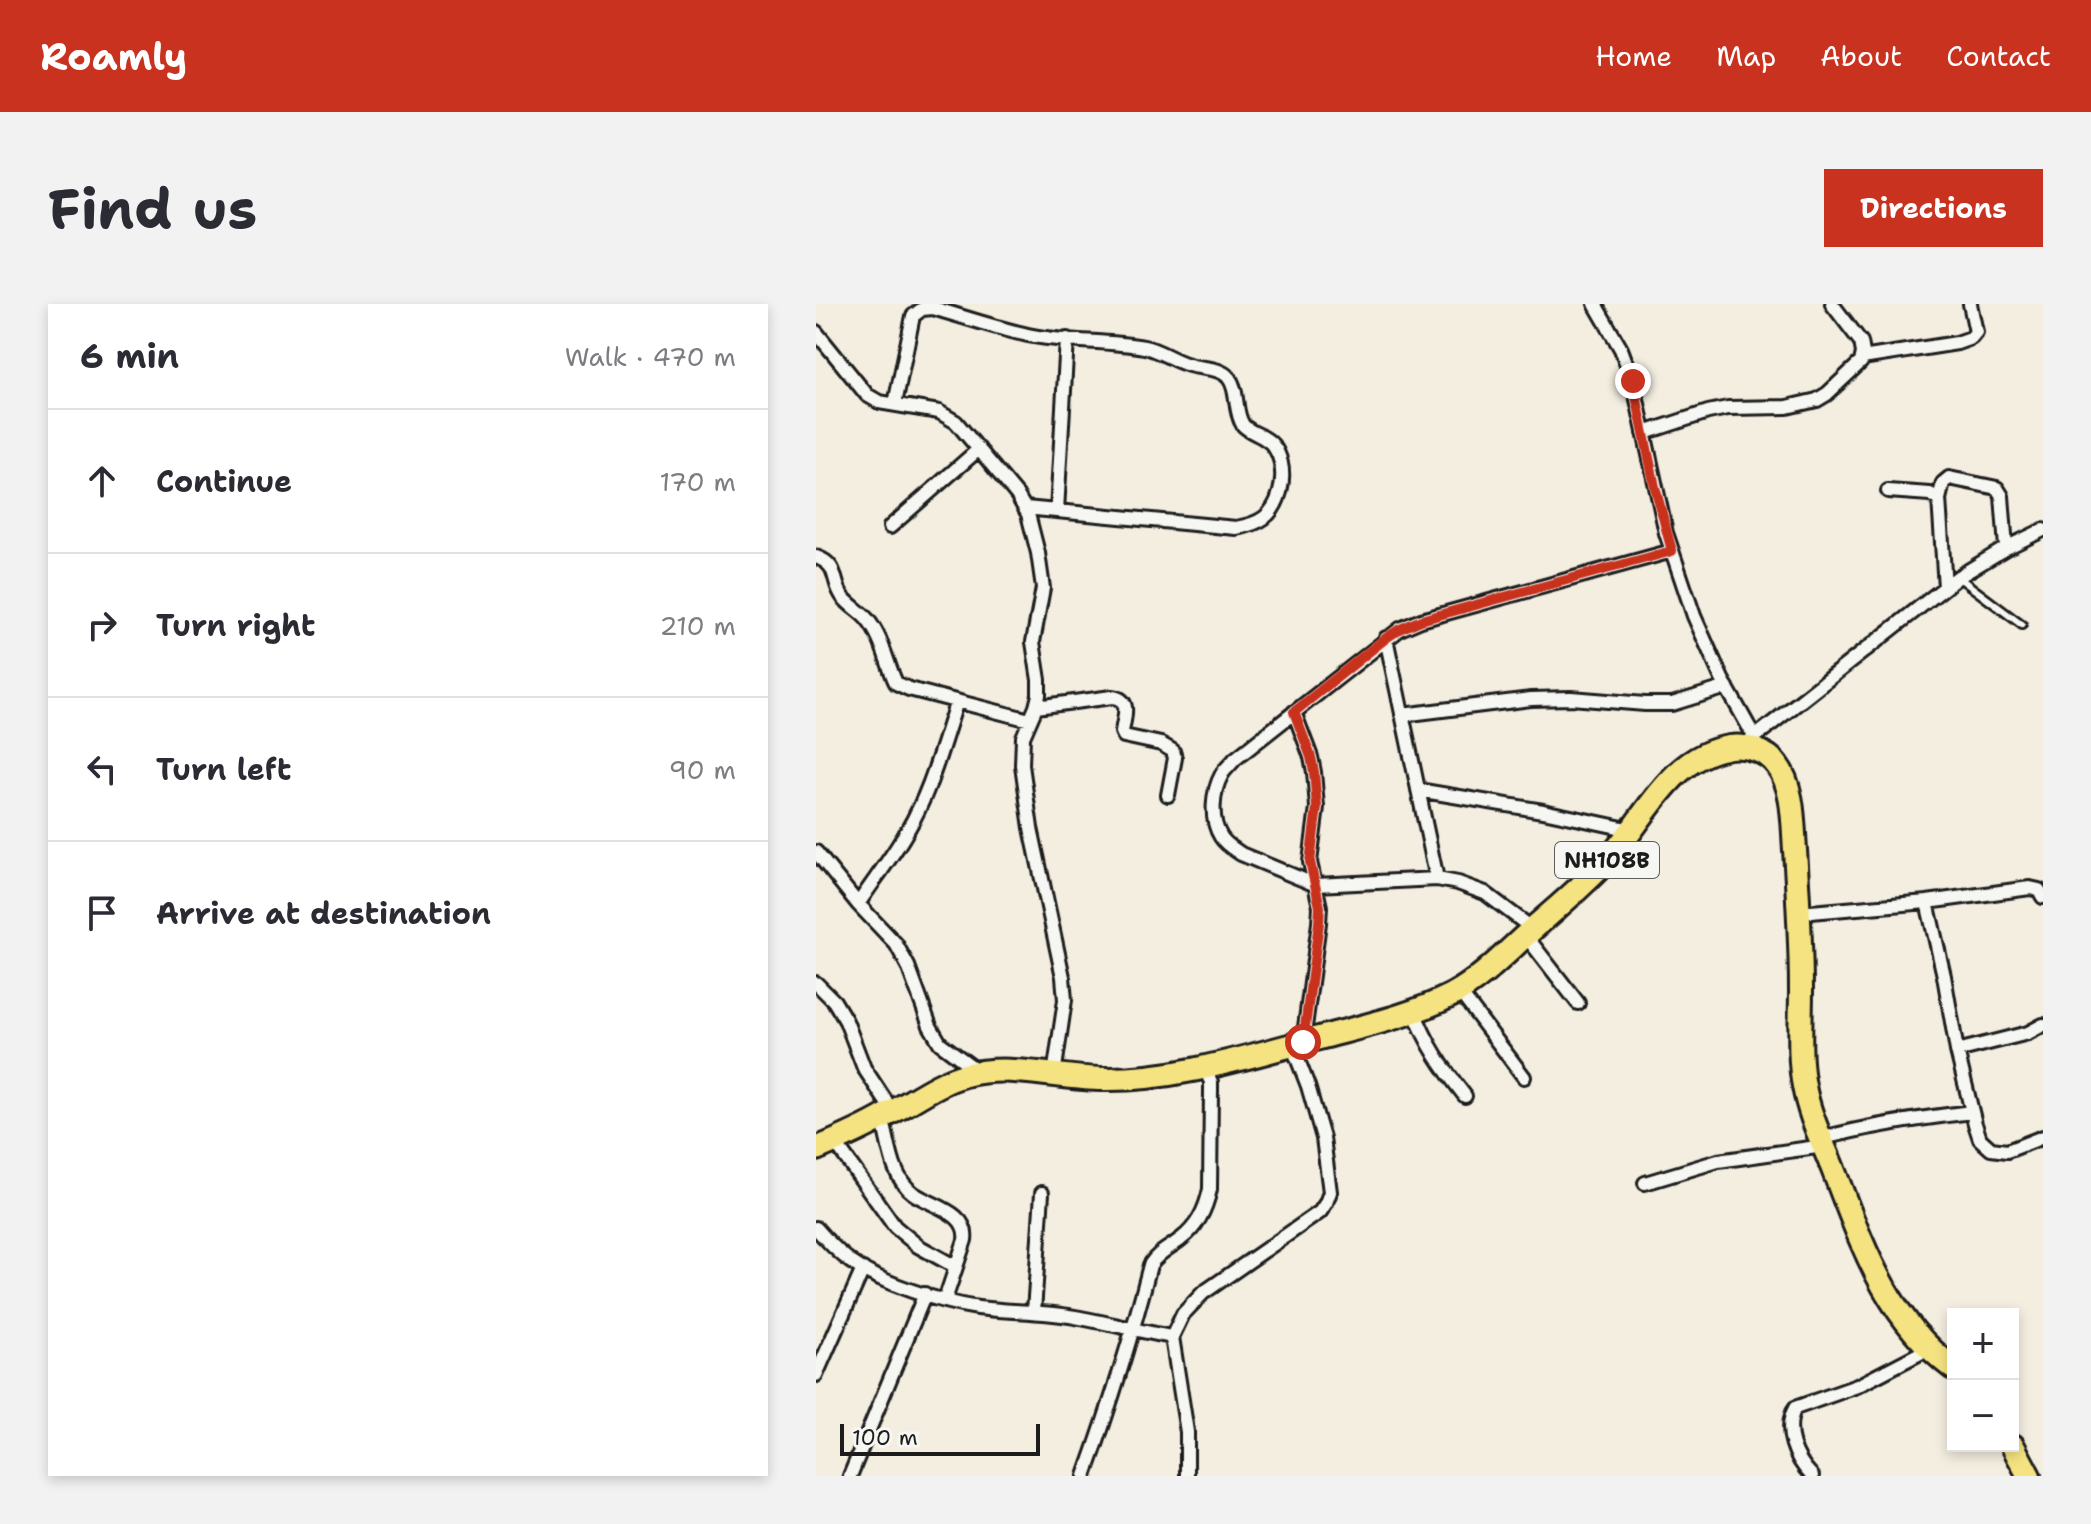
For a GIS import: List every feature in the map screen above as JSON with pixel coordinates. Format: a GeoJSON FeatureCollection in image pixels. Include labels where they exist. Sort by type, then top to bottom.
{"type":"FeatureCollection","features":[{"type":"Feature","properties":{"kind":"highway","name":"NH108B"},"geometry":{"type":"LineString","coordinates":[[825,1145],[961,1076],[979,1072],[1026,1071],[1102,1079],[1163,1075],[1298,1044],[1414,1011],[1459,991],[1483,974],[1610,858],[1657,796],[1687,765],[1705,755],[1749,741]]}},
{"type":"Feature","properties":{"kind":"highway"},"geometry":{"type":"LineString","coordinates":[[1749,741],[1777,764],[1787,786],[1799,913],[1803,1081],[1808,1105],[1870,1261],[1897,1311],[1928,1349],[1947,1363]]}},
{"type":"Feature","properties":{"kind":"highway"},"geometry":{"type":"LineString","coordinates":[[2016,1452],[2029,1476]]}},
{"type":"Feature","properties":{"kind":"street"},"geometry":{"type":"LineString","coordinates":[[1595,304],[1621,349],[1633,381],[1655,487],[1694,616],[1749,741],[1958,577],[2043,530]]}},
{"type":"Feature","properties":{"kind":"street"},"geometry":{"type":"LineString","coordinates":[[1644,433],[1708,412],[1728,408],[1787,407],[1817,400],[1827,394],[1862,358],[1861,342],[1832,304]]}},
{"type":"Feature","properties":{"kind":"street"},"geometry":{"type":"LineString","coordinates":[[1862,358],[1971,338],[1976,332],[1970,304]]}},
{"type":"Feature","properties":{"kind":"street"},"geometry":{"type":"LineString","coordinates":[[895,404],[913,316],[922,309],[933,308],[1029,335],[1149,348],[1187,365],[1223,373],[1230,380],[1244,426],[1268,440],[1279,455],[1282,480],[1274,507],[1253,525],[1236,528],[1025,508]]}},
{"type":"Feature","properties":{"kind":"street"},"geometry":{"type":"LineString","coordinates":[[816,332],[867,395],[879,402],[924,408],[956,422],[1025,508],[1043,580],[1033,642],[1039,680],[1036,707],[1023,737],[1022,765],[1031,828],[1061,965],[1065,1000],[1054,1075]]}},
{"type":"Feature","properties":{"kind":"street"},"geometry":{"type":"LineString","coordinates":[[1057,511],[1067,339]]}},
{"type":"Feature","properties":{"kind":"street"},"geometry":{"type":"LineString","coordinates":[[890,527],[979,449]]}},
{"type":"Feature","properties":{"kind":"street"},"geometry":{"type":"LineString","coordinates":[[1945,587],[1939,499],[1943,483],[1949,478],[1997,488],[2002,496],[2006,548]]}},
{"type":"Feature","properties":{"kind":"street"},"geometry":{"type":"LineString","coordinates":[[1888,491],[1930,494],[1939,499]]}},
{"type":"Feature","properties":{"kind":"street"},"geometry":{"type":"LineString","coordinates":[[1578,1003],[1529,932],[1485,893],[1437,879],[1316,885],[1231,847],[1221,837],[1214,802],[1222,774],[1235,759],[1400,629],[1421,620],[1672,551]]}},
{"type":"Feature","properties":{"kind":"street"},"geometry":{"type":"LineString","coordinates":[[816,557],[832,566],[843,597],[874,629],[896,683],[1030,720]]}},
{"type":"Feature","properties":{"kind":"street"},"geometry":{"type":"LineString","coordinates":[[1386,638],[1437,879]]}},
{"type":"Feature","properties":{"kind":"street"},"geometry":{"type":"LineString","coordinates":[[1402,715],[1531,699],[1571,698],[1672,704],[1727,687]]}},
{"type":"Feature","properties":{"kind":"street"},"geometry":{"type":"LineString","coordinates":[[1036,707],[1120,698],[1126,708],[1124,736],[1161,744],[1173,751],[1175,758],[1168,795]]}},
{"type":"Feature","properties":{"kind":"street"},"geometry":{"type":"LineString","coordinates":[[858,904],[919,809],[957,701]]}},
{"type":"Feature","properties":{"kind":"street"},"geometry":{"type":"LineString","coordinates":[[1187,1476],[1187,1432],[1172,1337],[1183,1314],[1203,1293],[1320,1212],[1330,1192],[1323,1138],[1298,1044],[1320,907],[1310,862],[1317,807],[1314,772],[1294,712]]}},
{"type":"Feature","properties":{"kind":"street"},"geometry":{"type":"LineString","coordinates":[[1418,790],[1632,830]]}},
{"type":"Feature","properties":{"kind":"street"},"geometry":{"type":"LineString","coordinates":[[816,852],[902,954],[930,1026],[940,1043],[979,1072]]}},
{"type":"Feature","properties":{"kind":"street"},"geometry":{"type":"LineString","coordinates":[[1799,913],[1927,902],[2030,888],[2039,890],[2043,897]]}},
{"type":"Feature","properties":{"kind":"street"},"geometry":{"type":"LineString","coordinates":[[1927,902],[1957,1051],[1980,1139],[1991,1149],[2013,1151],[2043,1137]]}},
{"type":"Feature","properties":{"kind":"street"},"geometry":{"type":"LineString","coordinates":[[816,983],[834,1001],[846,1021],[864,1068],[888,1115],[894,1165],[900,1179],[915,1194],[957,1218],[966,1231],[945,1300]]}},
{"type":"Feature","properties":{"kind":"street"},"geometry":{"type":"LineString","coordinates":[[1459,991],[1524,1077]]}},
{"type":"Feature","properties":{"kind":"street"},"geometry":{"type":"LineString","coordinates":[[1414,1011],[1438,1062],[1465,1096]]}},
{"type":"Feature","properties":{"kind":"street"},"geometry":{"type":"LineString","coordinates":[[1957,1051],[2028,1033],[2043,1025]]}},
{"type":"Feature","properties":{"kind":"street"},"geometry":{"type":"LineString","coordinates":[[1085,1476],[1110,1407],[1150,1265],[1155,1257],[1183,1238],[1193,1227],[1208,1201],[1211,1082],[1204,1067]]}},
{"type":"Feature","properties":{"kind":"street"},"geometry":{"type":"LineString","coordinates":[[1645,1183],[1718,1161],[1822,1143],[1859,1128],[1972,1112]]}},
{"type":"Feature","properties":{"kind":"street"},"geometry":{"type":"LineString","coordinates":[[825,1145],[895,1227],[918,1246],[956,1267]]}},
{"type":"Feature","properties":{"kind":"street"},"geometry":{"type":"LineString","coordinates":[[1034,1312],[1042,1193]]}},
{"type":"Feature","properties":{"kind":"street"},"geometry":{"type":"LineString","coordinates":[[816,1228],[828,1243],[863,1269],[925,1294],[979,1308],[1076,1317],[1172,1337]]}},
{"type":"Feature","properties":{"kind":"street"},"geometry":{"type":"LineString","coordinates":[[816,1375],[863,1269]]}},
{"type":"Feature","properties":{"kind":"street"},"geometry":{"type":"LineString","coordinates":[[850,1476],[925,1294]]}},
{"type":"Feature","properties":{"kind":"street"},"geometry":{"type":"LineString","coordinates":[[1812,1476],[1800,1463],[1795,1450],[1790,1428],[1795,1408],[1857,1386],[1928,1349]]}},
{"type":"Feature","properties":{"kind":"lane"},"geometry":{"type":"LineString","coordinates":[[1958,577],[2022,625]]}},
{"type":"Feature","properties":{"kind":"route"},"geometry":{"type":"LineString","coordinates":[[1303,1042],[1320,907],[1310,862],[1317,807],[1314,772],[1294,712],[1386,638],[1421,620],[1672,551],[1633,381]]}}]}
